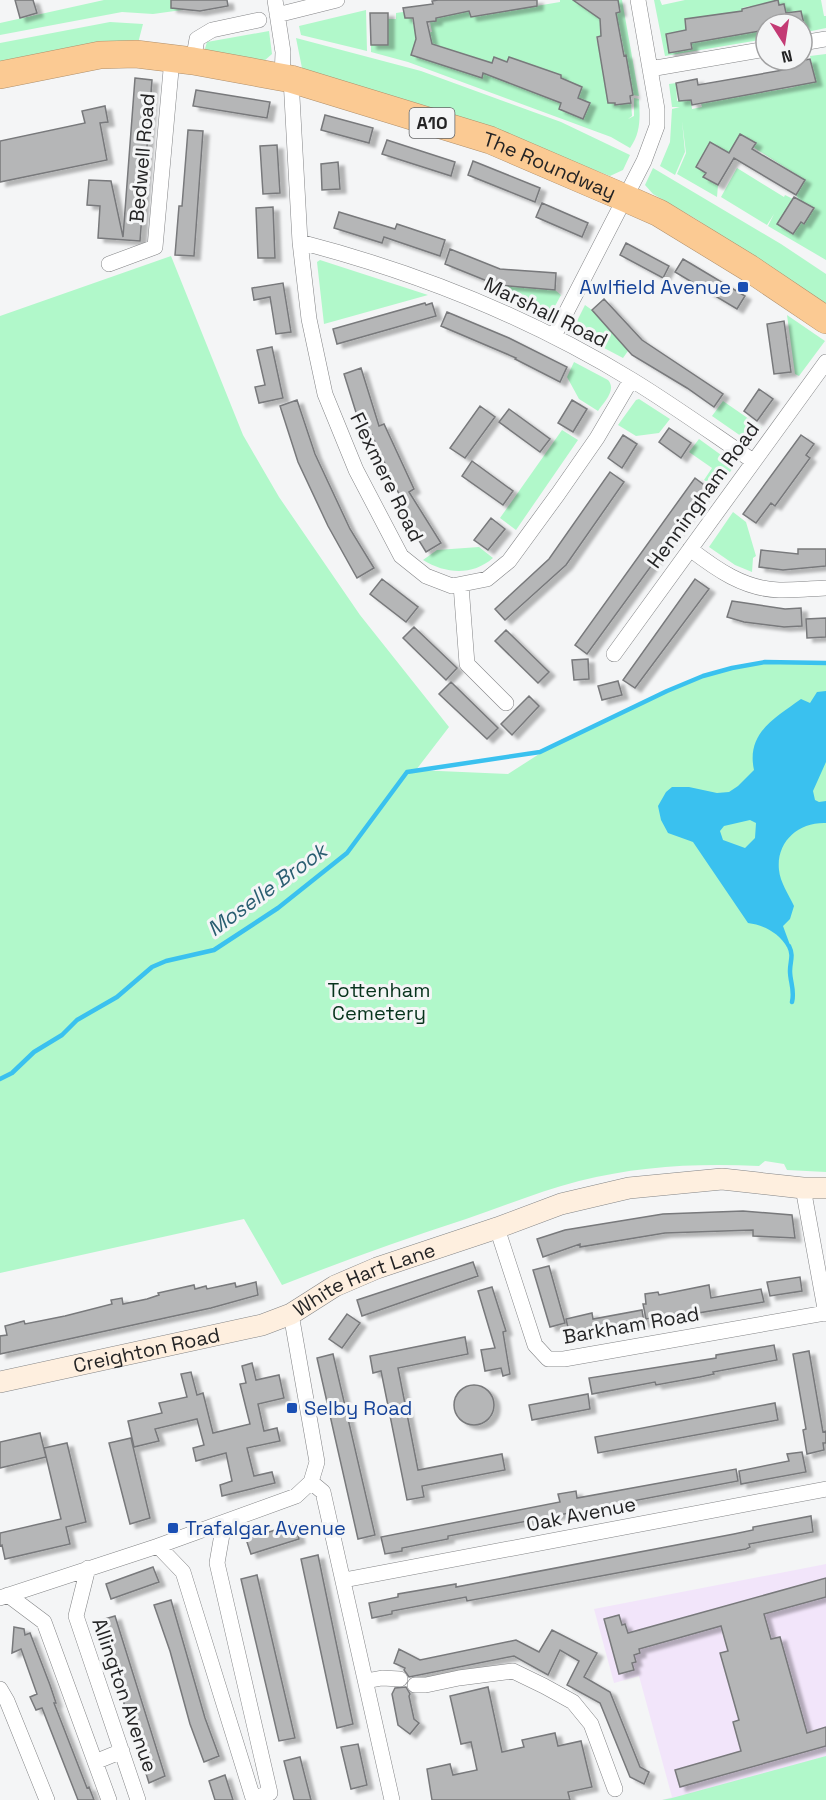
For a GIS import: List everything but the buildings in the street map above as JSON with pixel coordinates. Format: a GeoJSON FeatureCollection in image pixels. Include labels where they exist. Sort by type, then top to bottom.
{"type":"FeatureCollection","features":[{"type":"Feature","properties":{"kind":"highway","name":"The Roundway"},"geometry":{"type":"LineString","coordinates":[[0,75],[100,55],[136,54],[286,79],[490,141],[625,198],[658,213],[729,256],[826,320]]}},
{"type":"Feature","properties":{"kind":"street"},"geometry":{"type":"LineString","coordinates":[[276,8],[337,0]]}},
{"type":"Feature","properties":{"kind":"street"},"geometry":{"type":"LineString","coordinates":[[554,336],[644,161],[657,126],[657,109],[638,0]]}},
{"type":"Feature","properties":{"kind":"street","name":"Flexmere Road"},"geometry":{"type":"LineString","coordinates":[[276,8],[286,79],[309,319],[325,394],[356,470],[401,556],[426,576],[452,586],[487,579],[509,561],[597,438],[631,380]]}},
{"type":"Feature","properties":{"kind":"street"},"geometry":{"type":"LineString","coordinates":[[182,60],[197,39],[212,30],[259,20]]}},
{"type":"Feature","properties":{"kind":"street"},"geometry":{"type":"LineString","coordinates":[[650,69],[754,51]]}},
{"type":"Feature","properties":{"kind":"street","name":"Bedwell Road"},"geometry":{"type":"LineString","coordinates":[[109,264],[155,247],[182,60]]}},
{"type":"Feature","properties":{"kind":"street","name":"Marshall Road"},"geometry":{"type":"LineString","coordinates":[[300,242],[353,255],[443,286],[554,336],[631,380],[753,461]]}},
{"type":"Feature","properties":{"kind":"street","name":"Henningham Road"},"geometry":{"type":"LineString","coordinates":[[614,654],[826,362]]}},
{"type":"Feature","properties":{"kind":"street"},"geometry":{"type":"LineString","coordinates":[[690,549],[719,571],[747,585],[777,590],[826,588]]}},
{"type":"Feature","properties":{"kind":"street"},"geometry":{"type":"LineString","coordinates":[[461,585],[467,664],[506,703]]}},
{"type":"Feature","properties":{"kind":"street","name":"White Hart Lane"},"geometry":{"type":"LineString","coordinates":[[311,1482],[317,1462],[291,1314],[325,1291],[377,1268],[561,1204],[629,1188],[722,1179],[803,1188],[826,1188]]}},
{"type":"Feature","properties":{"kind":"street"},"geometry":{"type":"LineString","coordinates":[[803,1188],[826,1314]]}},
{"type":"Feature","properties":{"kind":"street","name":"Barkham Road"},"geometry":{"type":"LineString","coordinates":[[497,1228],[535,1345],[548,1359],[564,1359],[826,1314]]}},
{"type":"Feature","properties":{"kind":"street","name":"Creighton Road"},"geometry":{"type":"LineString","coordinates":[[0,1382],[222,1335],[262,1325],[291,1314]]}},
{"type":"Feature","properties":{"kind":"street"},"geometry":{"type":"LineString","coordinates":[[4,1597],[224,1523],[296,1496],[311,1482],[323,1492],[392,1800]]}},
{"type":"Feature","properties":{"kind":"street","name":"Oak Avenue"},"geometry":{"type":"LineString","coordinates":[[344,1580],[826,1489]]}},
{"type":"Feature","properties":{"kind":"street"},"geometry":{"type":"LineString","coordinates":[[158,1546],[183,1572],[253,1798],[270,1793],[217,1563],[224,1523]]}},
{"type":"Feature","properties":{"kind":"street","name":"Allington Avenue"},"geometry":{"type":"LineString","coordinates":[[88,1568],[76,1616],[138,1800]]}},
{"type":"Feature","properties":{"kind":"street"},"geometry":{"type":"LineString","coordinates":[[4,1597],[45,1622],[109,1800]]}},
{"type":"Feature","properties":{"kind":"street"},"geometry":{"type":"LineString","coordinates":[[415,1685],[513,1671],[544,1686],[573,1702],[591,1724],[615,1789]]}},
{"type":"Feature","properties":{"kind":"street"},"geometry":{"type":"LineString","coordinates":[[366,1681],[382,1678],[399,1679]]}},
{"type":"Feature","properties":{"kind":"street"},"geometry":{"type":"LineString","coordinates":[[0,1689],[47,1800]]}},
{"type":"Feature","properties":{"kind":"street"},"geometry":{"type":"LineString","coordinates":[[231,1724],[252,1719]]}},
{"type":"Feature","properties":{"kind":"street"},"geometry":{"type":"LineString","coordinates":[[95,1762],[122,1751]]}},
{"type":"Feature","properties":{"kind":"shaded area"},"geometry":{"type":"Polygon","coordinates":[[[826,1564],[826,1800],[662,1800],[672,1797],[639,1676],[614,1683],[594,1609],[826,1564]]]}},
{"type":"Feature","properties":{"kind":"green space"},"geometry":{"type":"Polygon","coordinates":[[[104,0],[179,0],[182,10],[153,14],[122,12],[0,35],[0,23],[104,0]]]}},
{"type":"Feature","properties":{"kind":"green space"},"geometry":{"type":"Polygon","coordinates":[[[468,0],[471,17],[560,2],[560,0],[622,0],[639,96],[633,95],[619,26],[601,29],[601,36],[596,37],[598,45],[603,45],[603,50],[599,51],[601,60],[608,62],[615,105],[631,103],[632,116],[628,119],[634,116],[634,98],[639,99],[638,131],[634,142],[630,148],[611,137],[408,62],[371,52],[371,45],[388,44],[388,19],[396,19],[396,13],[410,11],[415,31],[432,32],[430,22],[436,21],[436,18],[468,0]],[[416,39],[411,55],[482,78],[487,62],[416,39]],[[509,57],[507,62],[560,82],[561,75],[509,57]],[[571,83],[559,109],[583,119],[589,103],[578,98],[582,87],[571,83]]]}},
{"type":"Feature","properties":{"kind":"green space"},"geometry":{"type":"Polygon","coordinates":[[[654,0],[660,0],[662,5],[685,0],[778,0],[751,10],[750,6],[742,8],[742,11],[705,22],[704,16],[686,19],[692,49],[691,43],[754,32],[754,41],[665,56],[654,0]]]}},
{"type":"Feature","properties":{"kind":"green space"},"geometry":{"type":"Polygon","coordinates":[[[778,0],[821,0],[824,16],[826,16],[826,28],[814,30],[814,12],[786,12],[784,5],[779,5],[778,0]]]}},
{"type":"Feature","properties":{"kind":"green space"},"geometry":{"type":"Polygon","coordinates":[[[366,10],[367,51],[301,35],[299,26],[366,10]]]}},
{"type":"Feature","properties":{"kind":"green space"},"geometry":{"type":"Polygon","coordinates":[[[110,22],[143,24],[137,47],[0,69],[0,43],[110,22]]]}},
{"type":"Feature","properties":{"kind":"green space"},"geometry":{"type":"Polygon","coordinates":[[[269,31],[272,54],[264,61],[204,52],[207,42],[269,31]]]}},
{"type":"Feature","properties":{"kind":"green space"},"geometry":{"type":"Polygon","coordinates":[[[296,38],[421,71],[561,122],[630,155],[623,170],[610,176],[499,133],[303,73],[296,38]]]}},
{"type":"Feature","properties":{"kind":"green space"},"geometry":{"type":"Polygon","coordinates":[[[826,54],[826,260],[768,226],[774,214],[767,225],[721,197],[737,168],[784,197],[785,195],[793,199],[793,233],[801,222],[804,224],[813,208],[799,200],[796,195],[805,180],[753,147],[755,143],[740,134],[729,153],[710,143],[696,167],[706,173],[704,177],[718,185],[717,197],[677,174],[686,153],[682,121],[685,152],[675,175],[660,166],[670,142],[672,109],[680,107],[672,107],[669,84],[676,83],[677,101],[691,100],[692,109],[702,107],[701,103],[795,87],[794,82],[804,84],[816,82],[814,56],[826,54]]]}},
{"type":"Feature","properties":{"kind":"green space"},"geometry":{"type":"Polygon","coordinates":[[[653,168],[781,244],[826,274],[826,306],[696,219],[653,194],[645,185],[653,168]]]}},
{"type":"Feature","properties":{"kind":"green space","name":"Tottenham Cemetery"},"geometry":{"type":"Polygon","coordinates":[[[171,256],[243,435],[279,497],[360,615],[449,727],[416,770],[508,774],[561,740],[703,676],[765,661],[826,665],[826,1172],[787,1170],[784,1164],[765,1161],[759,1166],[668,1167],[601,1176],[536,1194],[374,1250],[282,1285],[244,1219],[0,1273],[0,316],[171,256]]]}},
{"type":"Feature","properties":{"kind":"green space"},"geometry":{"type":"Polygon","coordinates":[[[320,260],[428,295],[324,324],[317,262],[320,260]]]}},
{"type":"Feature","properties":{"kind":"green space"},"geometry":{"type":"Polygon","coordinates":[[[500,285],[555,290],[561,295],[548,319],[499,296],[500,285]]]}},
{"type":"Feature","properties":{"kind":"green space"},"geometry":{"type":"Polygon","coordinates":[[[585,305],[628,351],[623,358],[572,331],[585,305]]]}},
{"type":"Feature","properties":{"kind":"green space"},"geometry":{"type":"Polygon","coordinates":[[[787,315],[825,341],[799,376],[795,374],[787,315]]]}},
{"type":"Feature","properties":{"kind":"green space"},"geometry":{"type":"Polygon","coordinates":[[[574,362],[608,380],[610,384],[609,396],[598,411],[579,399],[567,377],[574,362]]]}},
{"type":"Feature","properties":{"kind":"green space"},"geometry":{"type":"Polygon","coordinates":[[[639,399],[670,419],[659,433],[636,436],[618,425],[639,399]]]}},
{"type":"Feature","properties":{"kind":"green space"},"geometry":{"type":"Polygon","coordinates":[[[723,401],[762,428],[751,443],[712,416],[723,401]]]}},
{"type":"Feature","properties":{"kind":"green space"},"geometry":{"type":"Polygon","coordinates":[[[562,430],[578,440],[516,530],[500,518],[562,430]]]}},
{"type":"Feature","properties":{"kind":"green space"},"geometry":{"type":"Polygon","coordinates":[[[699,439],[735,465],[718,489],[704,480],[712,468],[689,452],[699,439]]]}},
{"type":"Feature","properties":{"kind":"green space"},"geometry":{"type":"Polygon","coordinates":[[[733,512],[746,522],[756,556],[753,558],[752,572],[735,565],[709,547],[733,512]]]}},
{"type":"Feature","properties":{"kind":"green space"},"geometry":{"type":"Polygon","coordinates":[[[479,547],[493,558],[485,564],[468,570],[441,568],[423,560],[437,550],[479,547]]]}},
{"type":"Feature","properties":{"kind":"green space"},"geometry":{"type":"Polygon","coordinates":[[[826,1756],[826,1800],[662,1800],[672,1798],[826,1756]]]}},
{"type":"Feature","properties":{"kind":"water"},"geometry":{"type":"Polygon","coordinates":[[[826,691],[826,762],[813,791],[815,800],[826,801],[826,823],[806,826],[798,830],[785,843],[781,851],[780,875],[794,906],[790,919],[783,926],[790,945],[787,947],[770,930],[748,923],[693,842],[668,833],[661,820],[658,806],[666,792],[672,787],[689,787],[717,793],[729,792],[738,786],[754,770],[754,746],[758,736],[773,720],[801,699],[810,703],[817,692],[826,691]],[[750,820],[724,826],[720,831],[723,840],[745,848],[755,838],[756,823],[750,820]]]}},
{"type":"Feature","properties":{"kind":"waterway","name":"Moselle Brook"},"geometry":{"type":"LineString","coordinates":[[0,1079],[12,1073],[34,1052],[62,1035],[77,1020],[117,997],[152,967],[166,961],[214,950],[278,908],[347,853],[407,772],[540,752],[667,691],[703,676],[732,668],[765,662],[826,663]]}},
{"type":"Feature","properties":{"kind":"waterway"},"geometry":{"type":"LineString","coordinates":[[789,946],[792,956],[790,971],[792,1002]]}},
{"type":"Feature","properties":{"kind":"place","name":"Awlfield Avenue"},"geometry":{"type":"Point","coordinates":[743,287]}},
{"type":"Feature","properties":{"kind":"place","name":"Selby Road"},"geometry":{"type":"Point","coordinates":[292,1408]}},
{"type":"Feature","properties":{"kind":"place","name":"Trafalgar Avenue"},"geometry":{"type":"Point","coordinates":[173,1528]}}]}
